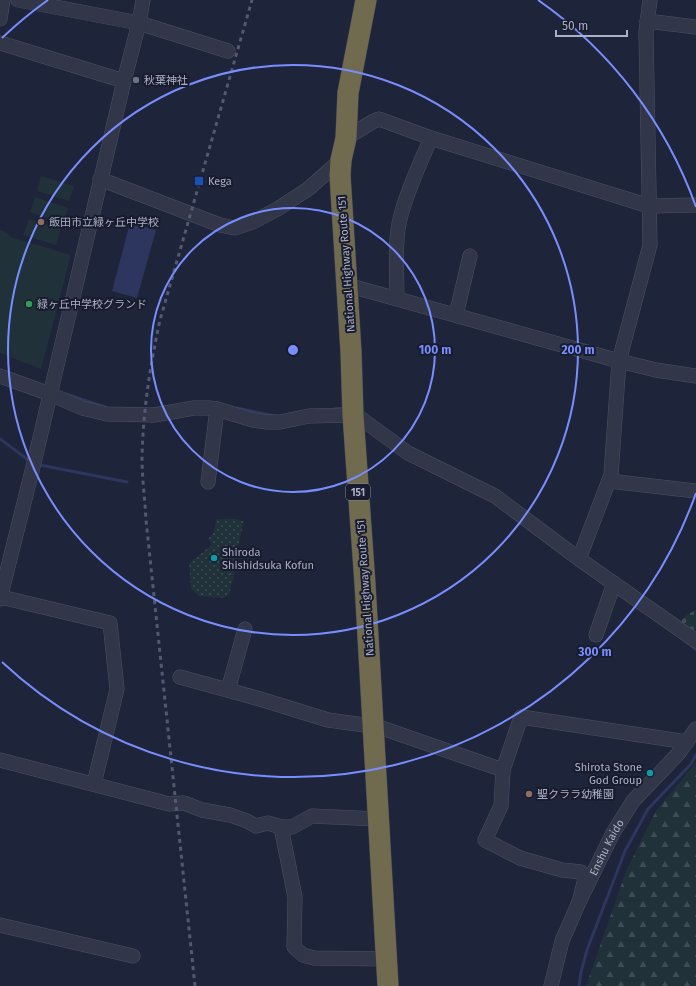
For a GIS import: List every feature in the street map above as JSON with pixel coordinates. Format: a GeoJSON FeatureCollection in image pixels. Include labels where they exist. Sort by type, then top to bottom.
{"type":"FeatureCollection","features":[{"type":"Feature","properties":{"kind":"highway","name":"National Highway Route 151"},"geometry":{"type":"LineString","coordinates":[[366,0],[348,93],[346,138],[341,160],[340,175],[351,352],[353,415],[365,584],[388,986]]}},
{"type":"Feature","properties":{"kind":"street"},"geometry":{"type":"LineString","coordinates":[[0,19],[3,0]]}},
{"type":"Feature","properties":{"kind":"street"},"geometry":{"type":"LineString","coordinates":[[18,0],[53,3],[139,23],[228,51]]}},
{"type":"Feature","properties":{"kind":"street"},"geometry":{"type":"LineString","coordinates":[[94,784],[117,689],[110,623],[0,598],[50,394],[100,179],[139,23],[143,0]]}},
{"type":"Feature","properties":{"kind":"street"},"geometry":{"type":"LineString","coordinates":[[579,559],[611,476],[620,361],[650,245],[646,32],[650,0]]}},
{"type":"Feature","properties":{"kind":"street"},"geometry":{"type":"LineString","coordinates":[[647,21],[696,27]]}},
{"type":"Feature","properties":{"kind":"street"},"geometry":{"type":"LineString","coordinates":[[0,43],[124,81]]}},
{"type":"Feature","properties":{"kind":"street"},"geometry":{"type":"LineString","coordinates":[[346,138],[379,118],[431,138],[649,206],[696,205]]}},
{"type":"Feature","properties":{"kind":"street"},"geometry":{"type":"LineString","coordinates":[[397,298],[400,216],[431,138]]}},
{"type":"Feature","properties":{"kind":"street"},"geometry":{"type":"LineString","coordinates":[[100,179],[220,225],[235,228],[253,222],[279,208],[308,189],[341,160]]}},
{"type":"Feature","properties":{"kind":"street"},"geometry":{"type":"LineString","coordinates":[[456,315],[470,256]]}},
{"type":"Feature","properties":{"kind":"street"},"geometry":{"type":"LineString","coordinates":[[347,285],[620,361],[656,370],[696,376]]}},
{"type":"Feature","properties":{"kind":"street"},"geometry":{"type":"LineString","coordinates":[[0,376],[50,394],[82,408],[107,414],[154,415],[194,408],[217,409],[253,420],[267,422],[280,422],[309,416],[353,415],[359,417],[408,453],[495,496],[579,559],[614,582],[696,641]]}},
{"type":"Feature","properties":{"kind":"street"},"geometry":{"type":"LineString","coordinates":[[208,482],[217,409]]}},
{"type":"Feature","properties":{"kind":"street"},"geometry":{"type":"LineString","coordinates":[[609,481],[696,491]]}},
{"type":"Feature","properties":{"kind":"street"},"geometry":{"type":"LineString","coordinates":[[596,635],[614,582]]}},
{"type":"Feature","properties":{"kind":"street"},"geometry":{"type":"LineString","coordinates":[[228,690],[245,629]]}},
{"type":"Feature","properties":{"kind":"street"},"geometry":{"type":"LineString","coordinates":[[180,677],[328,720],[380,726],[503,770]]}},
{"type":"Feature","properties":{"kind":"street"},"geometry":{"type":"LineString","coordinates":[[606,847],[601,848],[593,867],[581,872],[562,870],[520,858],[486,840],[501,806],[503,770],[521,717],[692,738]]}},
{"type":"Feature","properties":{"kind":"street","name":"Enshu Kaido"},"geometry":{"type":"LineString","coordinates":[[551,986],[562,941],[606,847],[632,802],[692,738]]}},
{"type":"Feature","properties":{"kind":"street"},"geometry":{"type":"LineString","coordinates":[[0,760],[169,804],[184,803],[202,810],[230,815],[256,826],[268,823],[292,827],[312,816],[378,819]]}},
{"type":"Feature","properties":{"kind":"street"},"geometry":{"type":"LineString","coordinates":[[281,826],[295,897],[294,947],[302,955],[314,958],[387,959]]}},
{"type":"Feature","properties":{"kind":"street"},"geometry":{"type":"LineString","coordinates":[[579,902],[585,879],[581,872]]}},
{"type":"Feature","properties":{"kind":"street"},"geometry":{"type":"LineString","coordinates":[[0,925],[133,956]]}},
{"type":"Feature","properties":{"kind":"green space"},"geometry":{"type":"Polygon","coordinates":[[[41,176],[74,186],[69,201],[37,191],[41,176]]]}},
{"type":"Feature","properties":{"kind":"green space"},"geometry":{"type":"Polygon","coordinates":[[[35,197],[68,208],[63,223],[30,212],[35,197]]]}},
{"type":"Feature","properties":{"kind":"green space"},"geometry":{"type":"Polygon","coordinates":[[[29,219],[61,228],[56,245],[23,235],[29,219]]]}},
{"type":"Feature","properties":{"kind":"green space","name":"緑ヶ丘中学校グランド"},"geometry":{"type":"Polygon","coordinates":[[[0,230],[8,233],[11,237],[71,255],[41,369],[0,353],[0,230]]]}},
{"type":"Feature","properties":{"kind":"green space"},"geometry":{"type":"Polygon","coordinates":[[[236,519],[244,521],[237,551],[237,562],[229,595],[224,598],[199,596],[191,589],[189,563],[212,545],[208,539],[214,532],[216,520],[236,519]]]}},
{"type":"Feature","properties":{"kind":"green space"},"geometry":{"type":"Polygon","coordinates":[[[696,610],[696,629],[694,631],[680,622],[688,614],[696,610]]]}},
{"type":"Feature","properties":{"kind":"green space"},"geometry":{"type":"Polygon","coordinates":[[[696,762],[696,986],[586,986],[626,871],[656,811],[696,762]]]}},
{"type":"Feature","properties":{"kind":"water"},"geometry":{"type":"Polygon","coordinates":[[[130,223],[156,230],[137,298],[112,291],[130,223]]]}},
{"type":"Feature","properties":{"kind":"waterway"},"geometry":{"type":"LineString","coordinates":[[66,394],[105,407]]}},
{"type":"Feature","properties":{"kind":"waterway"},"geometry":{"type":"LineString","coordinates":[[237,408],[275,416]]}},
{"type":"Feature","properties":{"kind":"waterway"},"geometry":{"type":"LineString","coordinates":[[334,409],[346,408]]}},
{"type":"Feature","properties":{"kind":"waterway"},"geometry":{"type":"LineString","coordinates":[[0,439],[27,459]]}},
{"type":"Feature","properties":{"kind":"waterway"},"geometry":{"type":"LineString","coordinates":[[40,465],[127,482]]}},
{"type":"Feature","properties":{"kind":"waterway"},"geometry":{"type":"LineString","coordinates":[[690,644],[696,650]]}},
{"type":"Feature","properties":{"kind":"waterway"},"geometry":{"type":"LineString","coordinates":[[579,986],[587,950],[625,851],[648,809],[691,764],[696,755]]}},
{"type":"Feature","properties":{"kind":"railway"},"geometry":{"type":"LineString","coordinates":[[195,986],[146,520],[142,466],[143,440],[148,389],[160,320],[252,0]]}},
{"type":"Feature","properties":{"kind":"place","name":"秋葉神社"},"geometry":{"type":"Point","coordinates":[136,80]}},
{"type":"Feature","properties":{"kind":"place","name":"Kega"},"geometry":{"type":"Point","coordinates":[199,181]}},
{"type":"Feature","properties":{"kind":"place","name":"飯田市立緑ヶ丘中学校"},"geometry":{"type":"Point","coordinates":[41,222]}},
{"type":"Feature","properties":{"kind":"place","name":"緑ヶ丘中学校グランド"},"geometry":{"type":"Point","coordinates":[29,304]}},
{"type":"Feature","properties":{"kind":"place","name":"Shiroda Shishidsuka Kofun"},"geometry":{"type":"Point","coordinates":[214,558]}},
{"type":"Feature","properties":{"kind":"place","name":"Shirota Stone God Group"},"geometry":{"type":"Point","coordinates":[650,773]}},
{"type":"Feature","properties":{"kind":"place","name":"聖クララ幼稚園"},"geometry":{"type":"Point","coordinates":[529,794]}}]}
